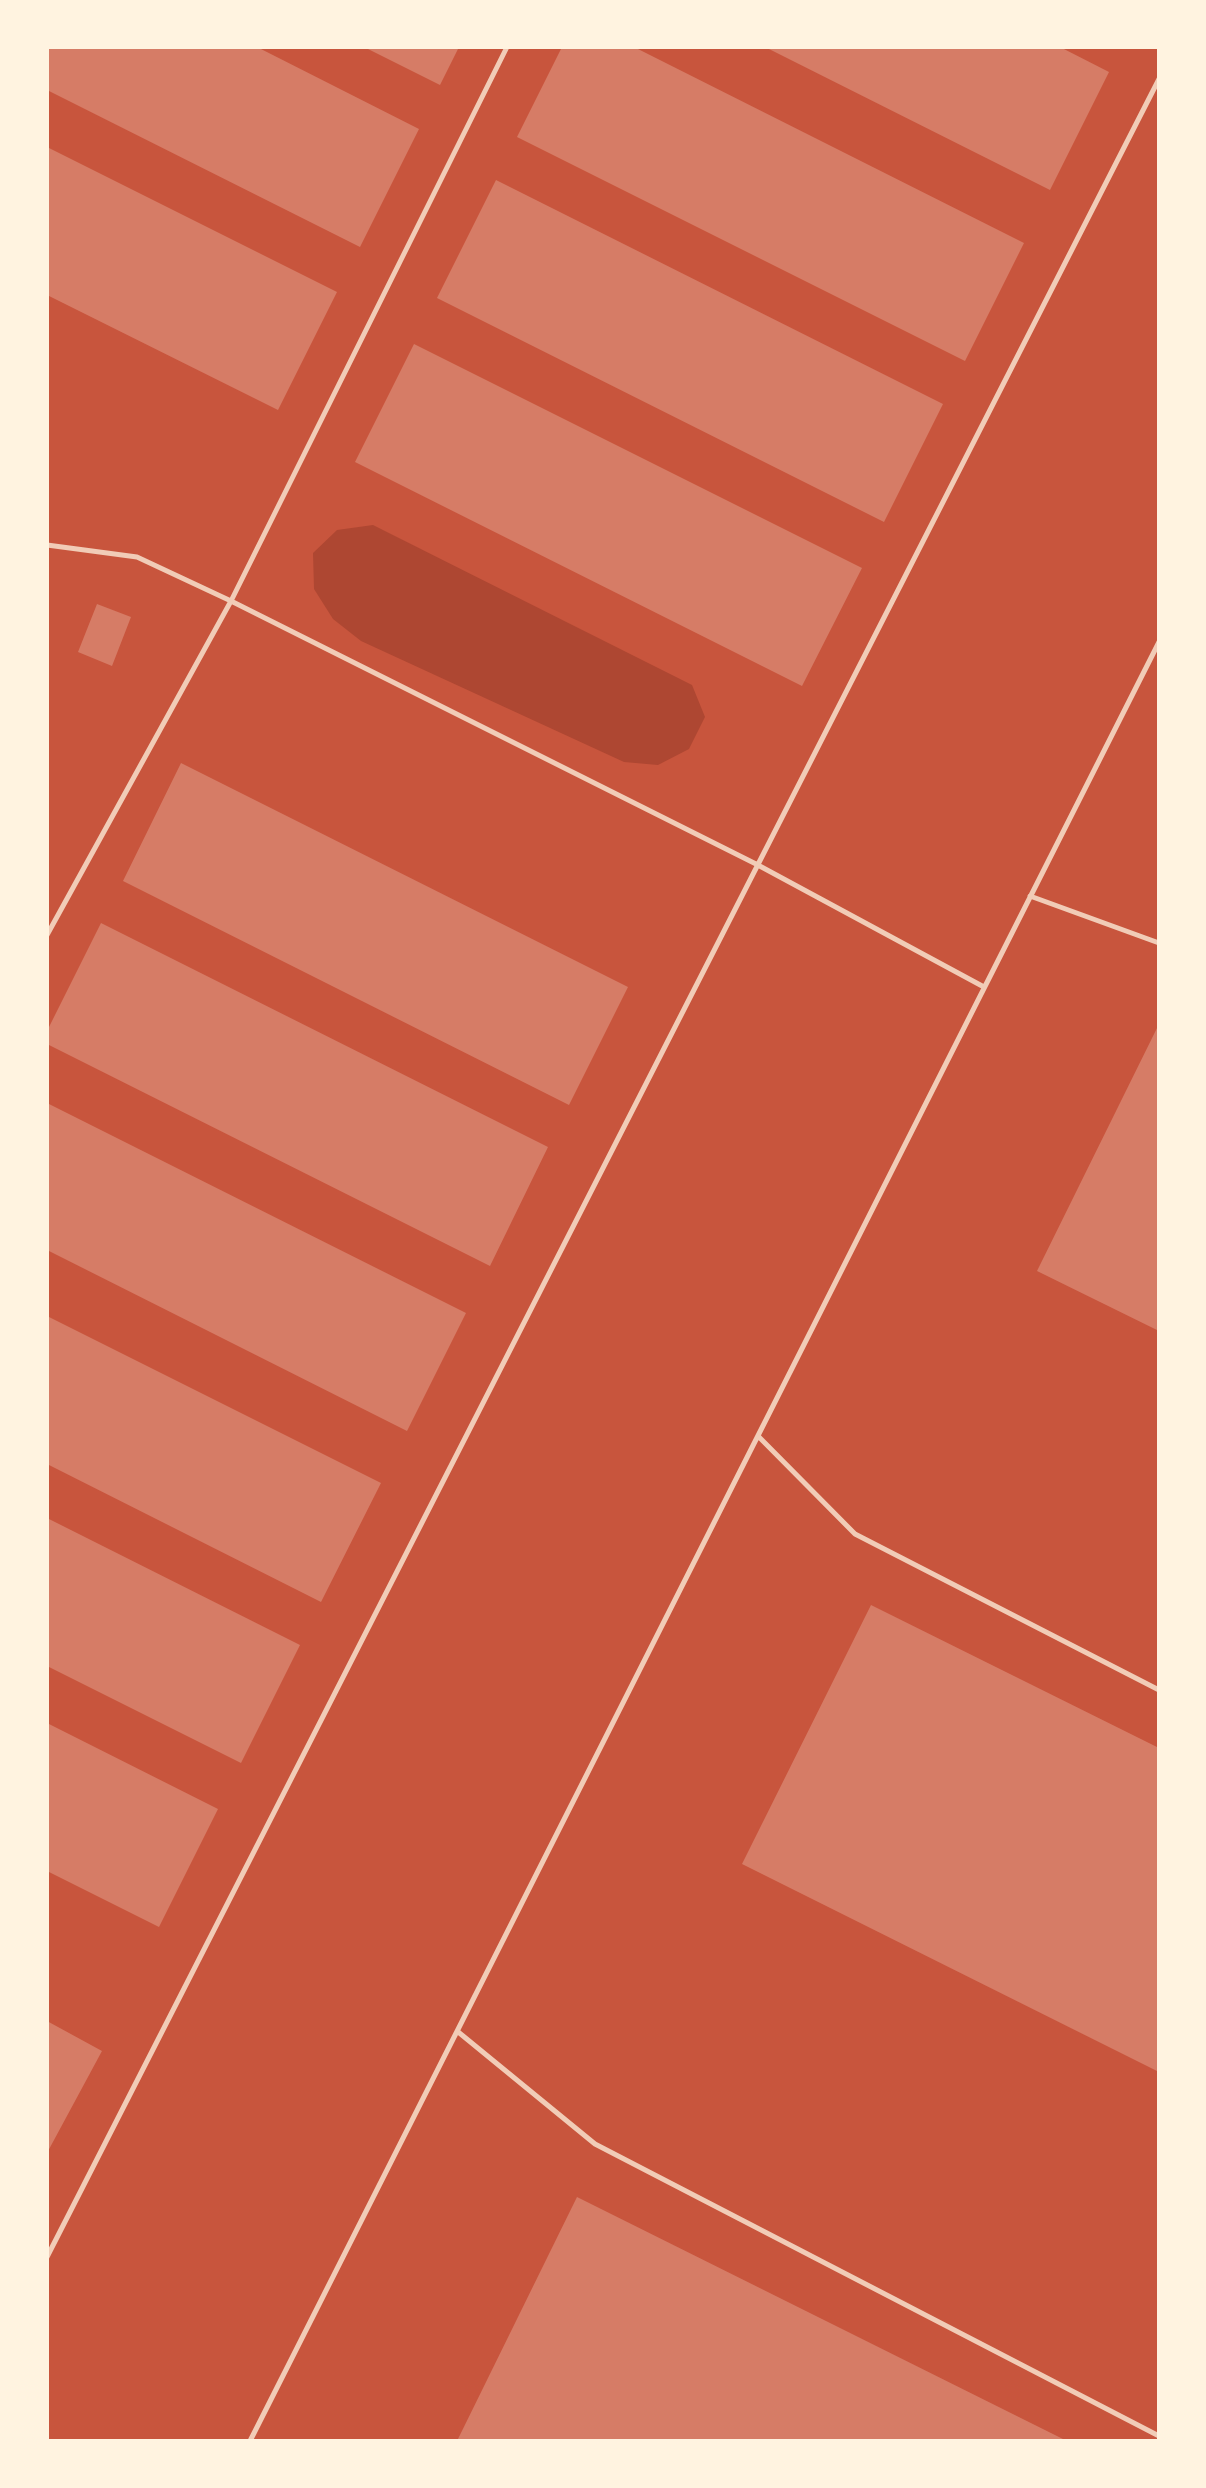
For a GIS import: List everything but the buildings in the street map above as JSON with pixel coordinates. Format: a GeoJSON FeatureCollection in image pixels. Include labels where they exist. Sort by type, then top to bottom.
{"type":"FeatureCollection","features":[{"type":"Feature","properties":{"kind":"lane"},"geometry":{"type":"LineString","coordinates":[[47,935],[231,601],[507,47]]}},
{"type":"Feature","properties":{"kind":"lane"},"geometry":{"type":"LineString","coordinates":[[47,2257],[1159,79]]}},
{"type":"Feature","properties":{"kind":"lane"},"geometry":{"type":"LineString","coordinates":[[47,545],[137,557],[231,601],[756,864],[984,988]]}},
{"type":"Feature","properties":{"kind":"lane"},"geometry":{"type":"LineString","coordinates":[[250,2441],[1159,642]]}},
{"type":"Feature","properties":{"kind":"lane"},"geometry":{"type":"LineString","coordinates":[[1031,896],[1159,943]]}},
{"type":"Feature","properties":{"kind":"lane"},"geometry":{"type":"LineString","coordinates":[[758,1436],[855,1534],[1159,1690]]}},
{"type":"Feature","properties":{"kind":"lane"},"geometry":{"type":"LineString","coordinates":[[457,2031],[595,2144],[1159,2436]]}},
{"type":"Feature","properties":{"kind":"shaded area"},"geometry":{"type":"Polygon","coordinates":[[[373,525],[692,685],[705,717],[689,749],[658,765],[624,762],[361,641],[333,619],[314,589],[313,553],[337,530],[373,525]]]}}]}
